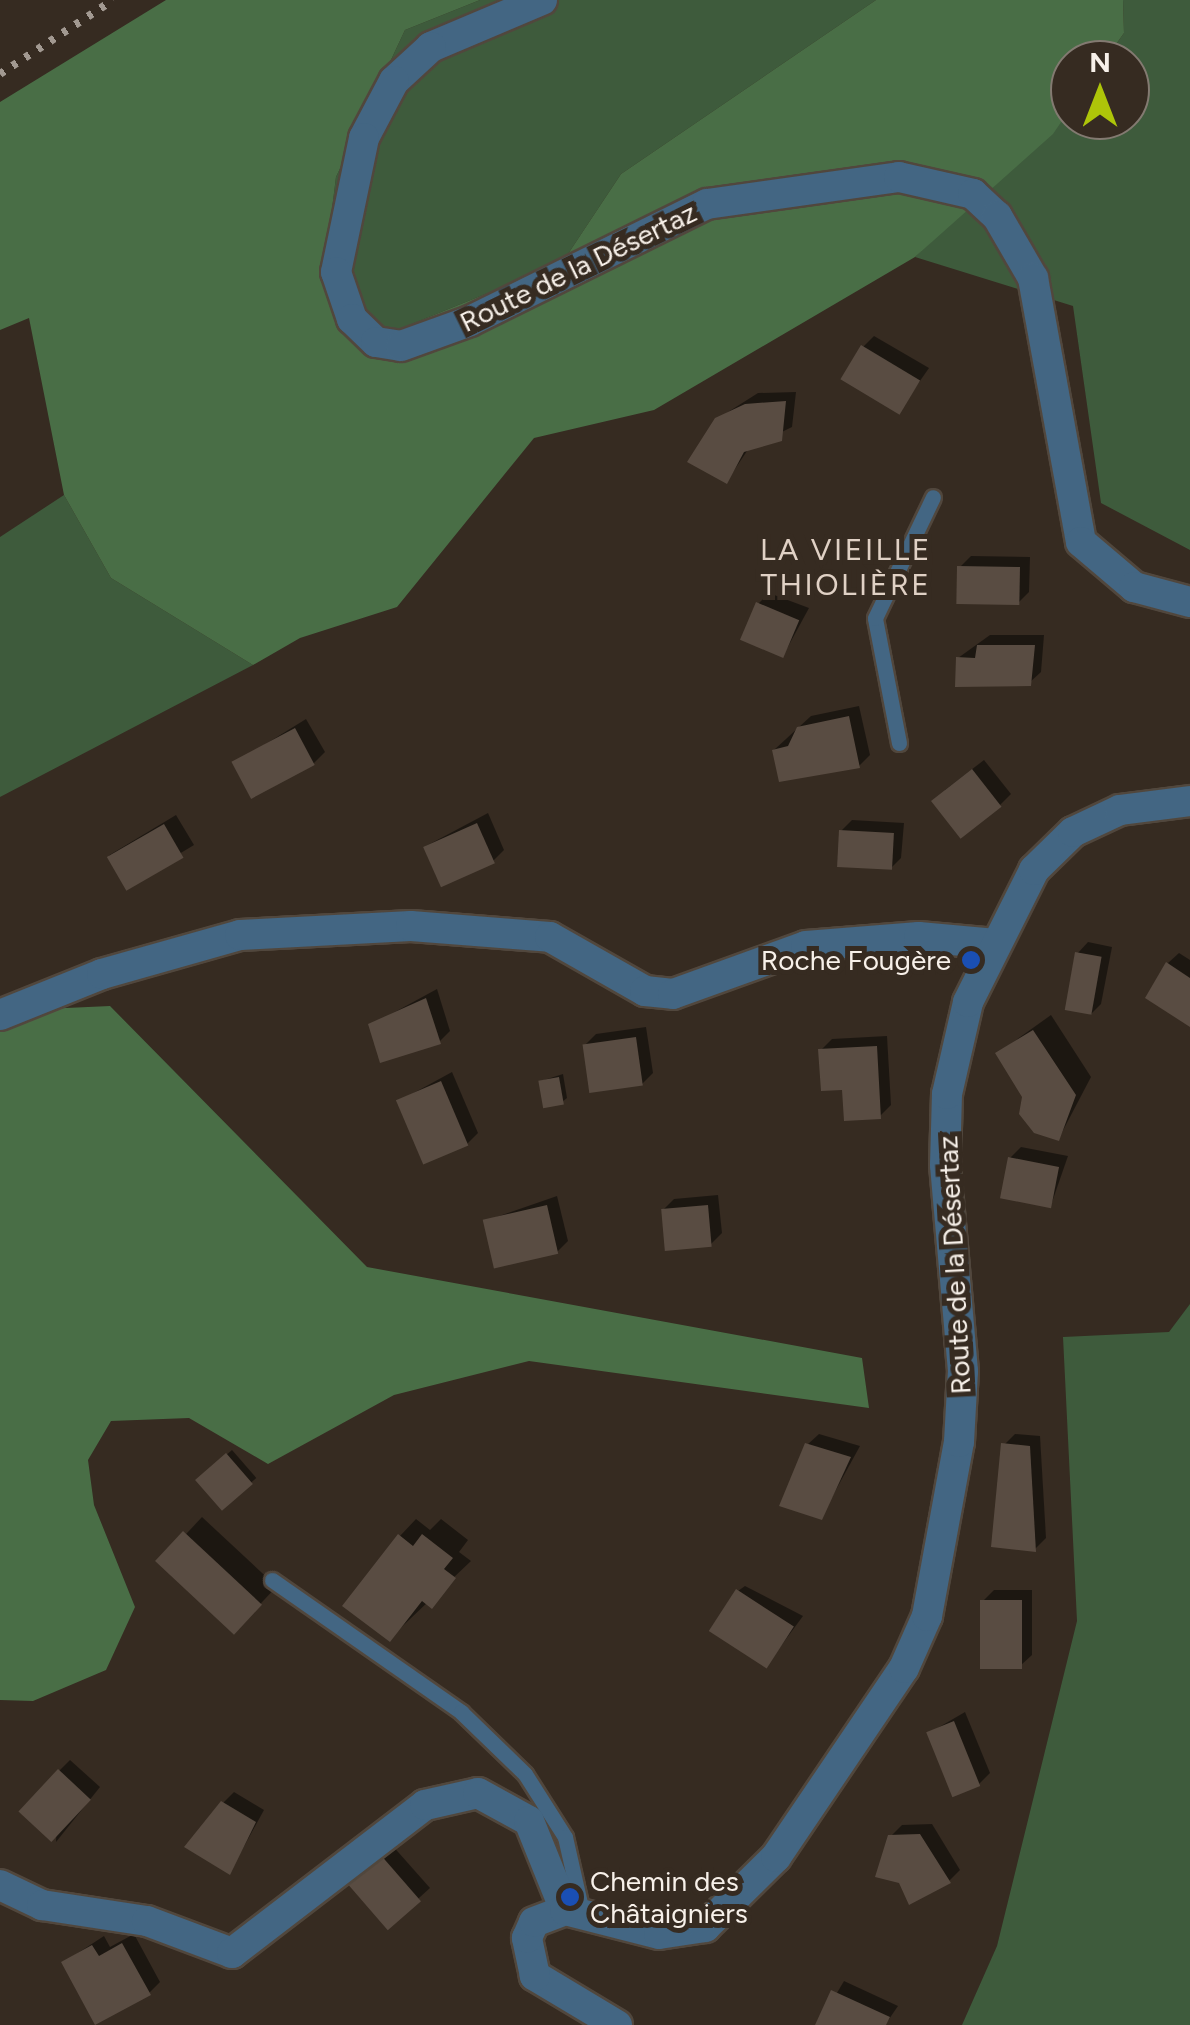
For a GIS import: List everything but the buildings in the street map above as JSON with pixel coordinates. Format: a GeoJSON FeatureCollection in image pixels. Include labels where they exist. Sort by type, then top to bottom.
{"type":"FeatureCollection","features":[{"type":"Feature","properties":{"kind":"street","name":"Route de la Désertaz"},"geometry":{"type":"LineString","coordinates":[[542,0],[430,47],[394,82],[364,138],[336,272],[352,319],[376,342],[401,346],[455,327],[707,204],[899,177],[973,194],[997,216],[1033,278],[1081,542],[1134,587],[1190,602]]}},
{"type":"Feature","properties":{"kind":"street","name":"Route de la Désertaz"},"geometry":{"type":"LineString","coordinates":[[573,1911],[684,1935],[730,1907],[861,1740],[928,1616],[948,1528],[964,1372],[946,1094],[968,1002],[1034,870],[1073,832],[1120,810],[1190,800]]}},
{"type":"Feature","properties":{"kind":"street"},"geometry":{"type":"LineString","coordinates":[[0,1015],[102,974],[240,935],[411,926],[550,937],[645,991],[673,994],[806,946],[919,937],[996,944]]}},
{"type":"Feature","properties":{"kind":"street"},"geometry":{"type":"LineString","coordinates":[[0,1885],[42,1905],[147,1921],[232,1953],[424,1804],[478,1793],[529,1820],[573,1911],[534,1922],[527,1938],[535,1976],[618,2025]]}},
{"type":"Feature","properties":{"kind":"lane"},"geometry":{"type":"LineString","coordinates":[[899,743],[875,618],[933,497]]}},
{"type":"Feature","properties":{"kind":"lane"},"geometry":{"type":"LineString","coordinates":[[272,1580],[460,1712],[525,1774],[565,1836],[573,1911]]}},
{"type":"Feature","properties":{"kind":"green space"},"geometry":{"type":"Polygon","coordinates":[[[166,0],[480,0],[405,30],[336,177],[324,273],[387,334],[562,263],[621,174],[876,0],[1123,0],[1124,33],[1119,40],[1050,40],[1050,137],[915,257],[654,410],[534,438],[397,607],[300,638],[253,665],[111,578],[64,495],[29,318],[0,330],[0,102],[166,0]]]}},
{"type":"Feature","properties":{"kind":"green space"},"geometry":{"type":"Polygon","coordinates":[[[480,0],[876,0],[621,174],[562,263],[387,334],[324,273],[336,177],[405,30],[480,0]]]}},
{"type":"Feature","properties":{"kind":"green space"},"geometry":{"type":"Polygon","coordinates":[[[1123,0],[1190,0],[1190,550],[1101,503],[1073,306],[915,257],[1050,128],[1050,140],[1150,140],[1150,40],[1119,40],[1124,33],[1123,0]]]}},
{"type":"Feature","properties":{"kind":"green space"},"geometry":{"type":"Polygon","coordinates":[[[64,495],[111,578],[253,665],[0,797],[0,537],[64,495]]]}},
{"type":"Feature","properties":{"kind":"green space"},"geometry":{"type":"Polygon","coordinates":[[[110,1006],[367,1267],[862,1358],[869,1408],[529,1361],[394,1395],[268,1464],[189,1418],[111,1421],[88,1460],[94,1505],[135,1607],[106,1670],[33,1701],[0,1700],[0,1011],[110,1006]]]}},
{"type":"Feature","properties":{"kind":"green space"},"geometry":{"type":"Polygon","coordinates":[[[1190,1304],[1190,2025],[962,2025],[997,1946],[1077,1621],[1063,1337],[1169,1332],[1190,1304]]]}},
{"type":"Feature","properties":{"kind":"railway"},"geometry":{"type":"LineString","coordinates":[[0,74],[113,0]]}},
{"type":"Feature","properties":{"kind":"place","name":"Roche Fougère"},"geometry":{"type":"Point","coordinates":[971,960]}},
{"type":"Feature","properties":{"kind":"place","name":"Chemin des Châtaigniers"},"geometry":{"type":"Point","coordinates":[570,1897]}},
{"type":"Feature","properties":{"kind":"district","name":"LA VIEILLE THIOLIÈRE"},"geometry":{"type":"Point","coordinates":[846,567]}}]}
